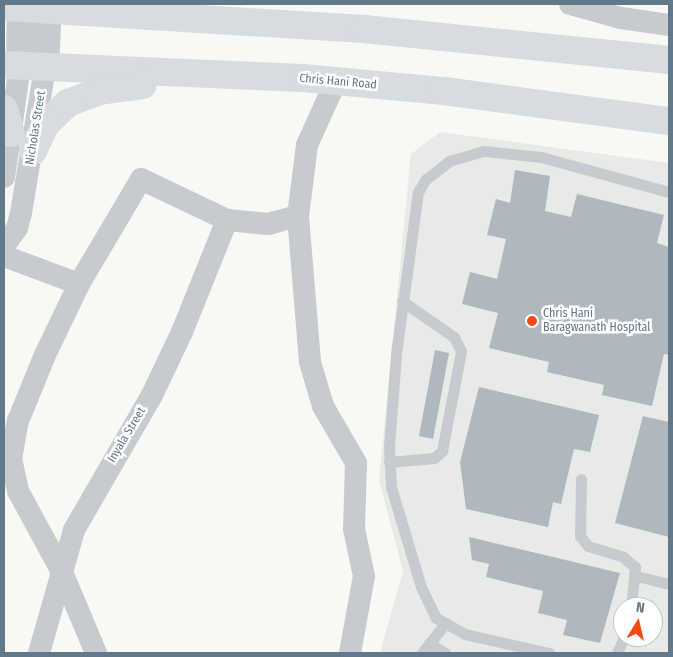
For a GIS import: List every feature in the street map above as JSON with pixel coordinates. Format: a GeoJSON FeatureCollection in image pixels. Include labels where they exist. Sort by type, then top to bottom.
{"type":"FeatureCollection","features":[{"type":"Feature","properties":{"kind":"main road"},"geometry":{"type":"LineString","coordinates":[[99,4],[125,16]]}},
{"type":"Feature","properties":{"kind":"main road"},"geometry":{"type":"LineString","coordinates":[[15,7],[48,7],[125,16],[364,29],[669,60]]}},
{"type":"Feature","properties":{"kind":"main road","name":"Chris Hani Road"},"geometry":{"type":"LineString","coordinates":[[23,66],[336,81],[444,91],[669,122]]}},
{"type":"Feature","properties":{"kind":"main road"},"geometry":{"type":"LineString","coordinates":[[33,151],[45,125],[68,103],[82,95],[186,75]]}},
{"type":"Feature","properties":{"kind":"street"},"geometry":{"type":"LineString","coordinates":[[570,4],[621,18],[669,25]]}},
{"type":"Feature","properties":{"kind":"street","name":"Nicholas Street"},"geometry":{"type":"LineString","coordinates":[[4,246],[17,228],[33,151],[15,7]]}},
{"type":"Feature","properties":{"kind":"street","name":"Nicholas Street"},"geometry":{"type":"LineString","coordinates":[[4,177],[7,121],[23,66],[48,7]]}},
{"type":"Feature","properties":{"kind":"street"},"geometry":{"type":"LineString","coordinates":[[336,81],[307,145],[298,216],[310,362],[323,406],[356,463],[354,529],[364,576],[350,653]]}},
{"type":"Feature","properties":{"kind":"street"},"geometry":{"type":"LineString","coordinates":[[96,653],[62,572],[18,491],[11,459],[18,421],[79,284],[141,179],[227,220],[268,224],[298,216]]}},
{"type":"Feature","properties":{"kind":"street","name":"Inyala Street"},"geometry":{"type":"LineString","coordinates":[[39,653],[74,530],[152,395],[182,332],[227,220]]}},
{"type":"Feature","properties":{"kind":"street"},"geometry":{"type":"LineString","coordinates":[[4,256],[79,284]]}},
{"type":"Feature","properties":{"kind":"lane"},"geometry":{"type":"LineString","coordinates":[[549,653],[473,636],[436,618],[421,588],[391,487],[389,462],[402,301],[418,192],[430,175],[449,161],[484,151],[513,153],[669,192]]}},
{"type":"Feature","properties":{"kind":"lane"},"geometry":{"type":"LineString","coordinates":[[389,462],[434,458],[442,451],[462,350],[454,337],[402,301]]}},
{"type":"Feature","properties":{"kind":"lane"},"geometry":{"type":"LineString","coordinates":[[581,479],[583,542],[631,562],[637,576],[633,597]]}},
{"type":"Feature","properties":{"kind":"lane"},"geometry":{"type":"LineString","coordinates":[[637,576],[669,584]]}},
{"type":"Feature","properties":{"kind":"lane"},"geometry":{"type":"LineString","coordinates":[[422,653],[445,624]]}},
{"type":"Feature","properties":{"kind":"lane"},"geometry":{"type":"LineString","coordinates":[[429,643],[445,653]]}},
{"type":"Feature","properties":{"kind":"shaded area","name":"Chris Hani Baragwanath Hospital"},"geometry":{"type":"Polygon","coordinates":[[[440,132],[669,163],[669,653],[380,653],[403,571],[379,480],[411,154],[440,132]]]}},
{"type":"Feature","properties":{"kind":"building"},"geometry":{"type":"Polygon","coordinates":[[[515,170],[550,176],[545,211],[571,217],[577,194],[664,215],[657,243],[669,247],[669,355],[664,354],[652,406],[602,395],[604,385],[547,372],[549,362],[489,348],[498,313],[462,304],[470,272],[497,279],[506,239],[487,235],[496,199],[510,203],[515,170]]]}},
{"type":"Feature","properties":{"kind":"building"},"geometry":{"type":"Polygon","coordinates":[[[435,350],[449,353],[433,439],[419,436],[435,350]]]}},
{"type":"Feature","properties":{"kind":"building"},"geometry":{"type":"Polygon","coordinates":[[[479,387],[599,415],[590,452],[574,449],[561,504],[553,502],[548,527],[466,509],[460,462],[479,387]]]}},
{"type":"Feature","properties":{"kind":"building"},"geometry":{"type":"Polygon","coordinates":[[[643,416],[669,422],[669,537],[615,523],[643,416]]]}},
{"type":"Feature","properties":{"kind":"building"},"geometry":{"type":"Polygon","coordinates":[[[469,537],[620,573],[600,643],[563,635],[567,620],[538,613],[543,591],[486,577],[489,564],[472,560],[469,537]]]}},
{"type":"Feature","properties":{"kind":"place","name":"Chris Hani Baragwanath Hospital"},"geometry":{"type":"Point","coordinates":[532,321]}}]}
